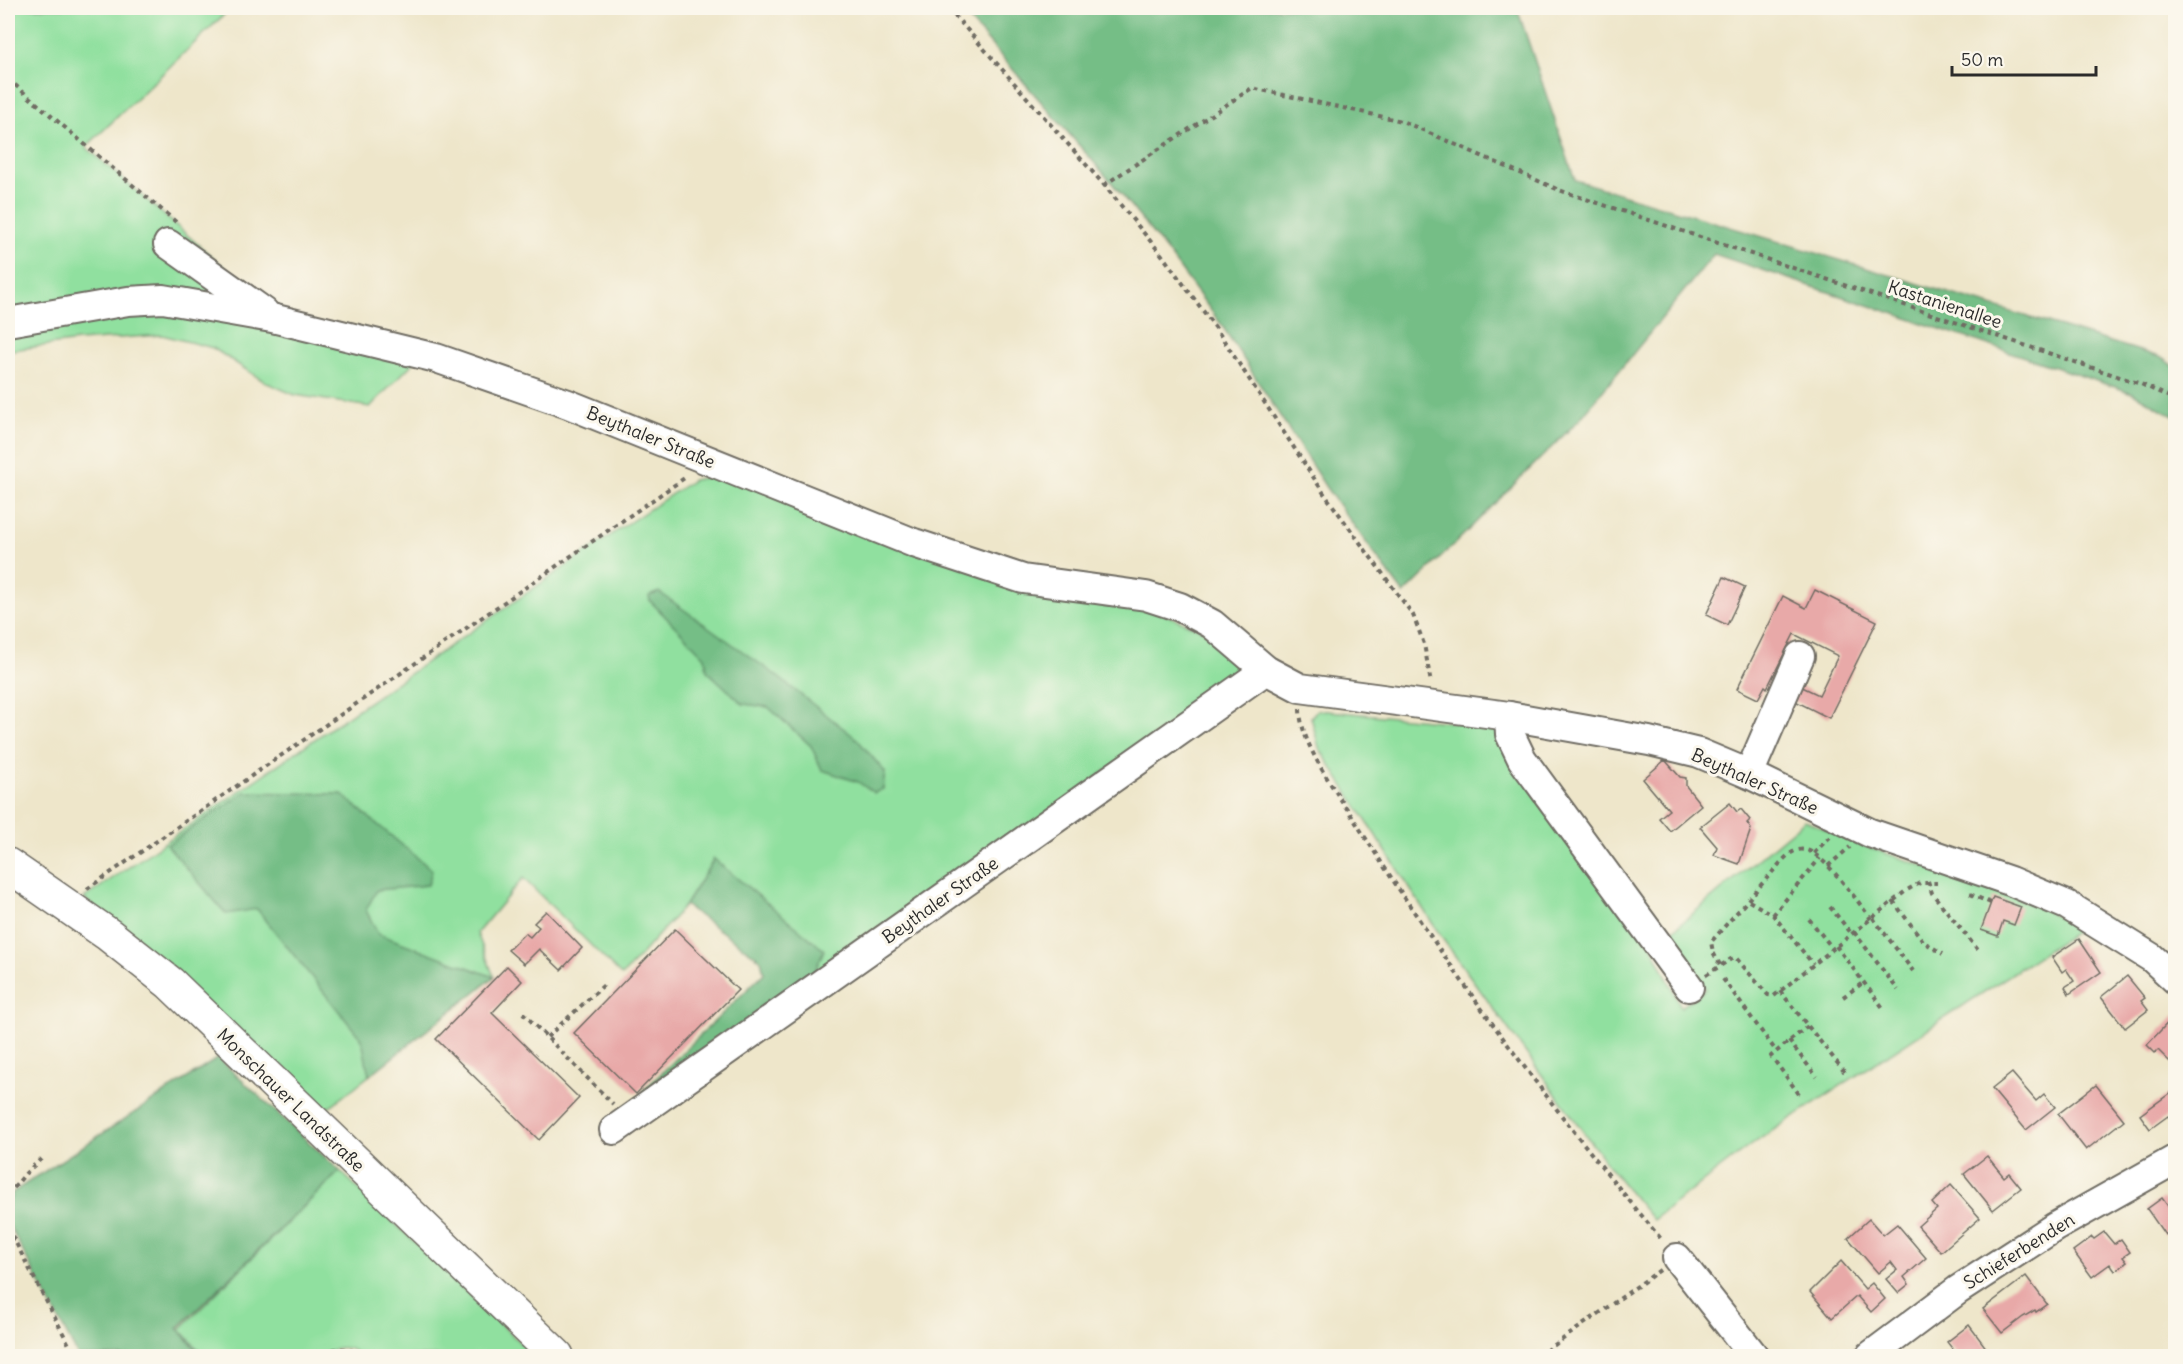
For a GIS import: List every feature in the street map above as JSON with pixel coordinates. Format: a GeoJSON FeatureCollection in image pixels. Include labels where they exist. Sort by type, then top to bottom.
{"type":"FeatureCollection","features":[{"type":"Feature","properties":{"kind":"main road","name":"Monschauer Landstraße"},"geometry":{"type":"LineString","coordinates":[[8,865],[109,935],[170,983],[557,1356]]}},
{"type":"Feature","properties":{"kind":"street"},"geometry":{"type":"LineString","coordinates":[[176,236],[272,318]]}},
{"type":"Feature","properties":{"kind":"street","name":"Beythaler Straße"},"geometry":{"type":"LineString","coordinates":[[8,322],[128,301],[163,299],[272,318],[436,358],[568,404],[914,543],[1023,579],[1146,596],[1180,607],[1212,624],[1266,670],[1300,688],[1509,716],[1649,741],[1699,753],[1749,774],[1870,833],[2010,881],[2067,905],[2152,958],[2175,980]]}},
{"type":"Feature","properties":{"kind":"street"},"geometry":{"type":"LineString","coordinates":[[1749,774],[1800,656]]}},
{"type":"Feature","properties":{"kind":"street","name":"Beythaler Straße"},"geometry":{"type":"LineString","coordinates":[[621,1125],[1266,670]]}},
{"type":"Feature","properties":{"kind":"street"},"geometry":{"type":"LineString","coordinates":[[1509,716],[1510,734],[1522,759],[1689,987]]}},
{"type":"Feature","properties":{"kind":"street","name":"Schieferbenden"},"geometry":{"type":"LineString","coordinates":[[1870,1356],[1958,1290],[2055,1227],[2175,1159]]}},
{"type":"Feature","properties":{"kind":"street"},"geometry":{"type":"LineString","coordinates":[[1677,1258],[1754,1356]]}},
{"type":"Feature","properties":{"kind":"path"},"geometry":{"type":"LineString","coordinates":[[948,8],[1104,185],[1162,255],[1215,327],[1291,446],[1413,615],[1424,644],[1432,686],[1431,705]]}},
{"type":"Feature","properties":{"kind":"path"},"geometry":{"type":"LineString","coordinates":[[8,79],[176,236]]}},
{"type":"Feature","properties":{"kind":"path","name":"Kastanienallee"},"geometry":{"type":"LineString","coordinates":[[1104,185],[1251,88],[1402,122],[1559,190],[2141,384],[2175,400]]}},
{"type":"Feature","properties":{"kind":"path"},"geometry":{"type":"LineString","coordinates":[[80,894],[687,476],[701,457]]}},
{"type":"Feature","properties":{"kind":"path"},"geometry":{"type":"LineString","coordinates":[[1300,688],[1300,715],[1311,752],[1397,887],[1531,1075],[1604,1171],[1677,1258],[1539,1356]]}},
{"type":"Feature","properties":{"kind":"path"},"geometry":{"type":"LineString","coordinates":[[1814,853],[1832,836]]}},
{"type":"Feature","properties":{"kind":"path"},"geometry":{"type":"LineString","coordinates":[[1828,866],[1850,847]]}},
{"type":"Feature","properties":{"kind":"path"},"geometry":{"type":"LineString","coordinates":[[1720,965],[1713,952],[1712,942],[1788,855],[1797,850],[1807,850],[1814,853],[1828,866],[1913,971]]}},
{"type":"Feature","properties":{"kind":"path"},"geometry":{"type":"LineString","coordinates":[[1773,915],[1820,858]]}},
{"type":"Feature","properties":{"kind":"path"},"geometry":{"type":"LineString","coordinates":[[1689,987],[1720,965],[1736,958],[1768,995],[1774,996],[1914,885],[1928,882],[1932,893],[1978,950]]}},
{"type":"Feature","properties":{"kind":"path"},"geometry":{"type":"LineString","coordinates":[[1749,901],[1773,915],[1813,964]]}},
{"type":"Feature","properties":{"kind":"path"},"geometry":{"type":"LineString","coordinates":[[1893,901],[1924,942],[1943,954]]}},
{"type":"Feature","properties":{"kind":"path"},"geometry":{"type":"LineString","coordinates":[[1830,907],[1898,990]]}},
{"type":"Feature","properties":{"kind":"path"},"geometry":{"type":"LineString","coordinates":[[1809,919],[1884,1009]]}},
{"type":"Feature","properties":{"kind":"path"},"geometry":{"type":"LineString","coordinates":[[1723,979],[1776,1052]]}},
{"type":"Feature","properties":{"kind":"path"},"geometry":{"type":"LineString","coordinates":[[1843,997],[1863,982]]}},
{"type":"Feature","properties":{"kind":"path"},"geometry":{"type":"LineString","coordinates":[[547,1037],[606,983]]}},
{"type":"Feature","properties":{"kind":"path"},"geometry":{"type":"LineString","coordinates":[[1780,992],[1847,1075]]}},
{"type":"Feature","properties":{"kind":"path"},"geometry":{"type":"LineString","coordinates":[[523,1013],[547,1037],[621,1125]]}},
{"type":"Feature","properties":{"kind":"path"},"geometry":{"type":"LineString","coordinates":[[1799,1094],[1771,1056],[1808,1026]]}},
{"type":"Feature","properties":{"kind":"path"},"geometry":{"type":"LineString","coordinates":[[1789,1041],[1817,1077]]}},
{"type":"Feature","properties":{"kind":"path"},"geometry":{"type":"LineString","coordinates":[[8,1196],[20,1179],[42,1158]]}},
{"type":"Feature","properties":{"kind":"path"},"geometry":{"type":"LineString","coordinates":[[8,1228],[75,1356]]}},
{"type":"Feature","properties":{"kind":"path"},"geometry":{"type":"LineString","coordinates":[[326,1356],[331,1350],[341,1347],[362,1356]]}},
{"type":"Feature","properties":{"kind":"green space"},"geometry":{"type":"Polygon","coordinates":[[[15,8],[231,8],[86,147],[248,288],[251,295],[8,316],[8,24],[15,8]]]}},
{"type":"Feature","properties":{"kind":"green space"},"geometry":{"type":"Polygon","coordinates":[[[959,8],[1517,8],[1575,180],[2160,357],[2175,367],[2175,417],[2133,393],[1714,254],[1580,419],[1404,594],[1327,489],[1221,324],[1166,250],[1112,183],[959,8]]]}},
{"type":"Feature","properties":{"kind":"green space"},"geometry":{"type":"Polygon","coordinates":[[[162,306],[417,359],[370,407],[295,395],[265,382],[213,348],[162,335],[78,341],[12,350],[8,348],[8,327],[162,306]]]}},
{"type":"Feature","properties":{"kind":"green space"},"geometry":{"type":"Polygon","coordinates":[[[716,475],[1142,605],[1207,632],[1245,669],[807,989],[714,859],[685,905],[622,976],[523,878],[477,933],[494,977],[318,1116],[84,898],[624,526],[693,480],[716,475]]]}},
{"type":"Feature","properties":{"kind":"green space"},"geometry":{"type":"Polygon","coordinates":[[[659,592],[773,673],[857,739],[885,772],[883,789],[874,793],[858,782],[822,770],[811,746],[768,707],[743,704],[707,671],[705,657],[650,601],[649,596],[659,592]]]}},
{"type":"Feature","properties":{"kind":"green space"},"geometry":{"type":"Polygon","coordinates":[[[1317,710],[1494,726],[1503,734],[1651,944],[1681,1007],[1706,989],[1666,936],[1805,820],[1864,846],[2006,893],[2083,927],[1752,1144],[1653,1220],[1609,1167],[1442,938],[1319,748],[1311,717],[1317,710]]]}},
{"type":"Feature","properties":{"kind":"green space"},"geometry":{"type":"Polygon","coordinates":[[[245,792],[341,794],[432,870],[428,885],[377,890],[366,910],[378,934],[494,977],[369,1076],[362,1040],[257,909],[226,914],[167,845],[245,792]]]}},
{"type":"Feature","properties":{"kind":"green space"},"geometry":{"type":"Polygon","coordinates":[[[714,859],[824,950],[807,989],[650,1099],[643,1091],[764,973],[761,960],[685,905],[714,859]]]}},
{"type":"Feature","properties":{"kind":"green space"},"geometry":{"type":"Polygon","coordinates":[[[218,1058],[340,1171],[178,1328],[202,1356],[78,1356],[8,1223],[8,1205],[13,1192],[218,1058]]]}},
{"type":"Feature","properties":{"kind":"green space"},"geometry":{"type":"Polygon","coordinates":[[[340,1171],[534,1356],[362,1356],[353,1350],[338,1348],[326,1356],[204,1356],[180,1329],[340,1171]]]}},
{"type":"Feature","properties":{"kind":"building"},"geometry":{"type":"Polygon","coordinates":[[[1724,577],[1745,587],[1727,625],[1706,615],[1724,577]]]}},
{"type":"Feature","properties":{"kind":"building"},"geometry":{"type":"Polygon","coordinates":[[[1815,590],[1877,621],[1829,718],[1789,698],[1796,684],[1819,695],[1838,656],[1794,634],[1767,688],[1765,686],[1758,699],[1737,689],[1783,596],[1806,608],[1815,590]]]}},
{"type":"Feature","properties":{"kind":"building"},"geometry":{"type":"Polygon","coordinates":[[[1665,760],[1680,777],[1686,778],[1686,786],[1701,805],[1670,831],[1659,818],[1669,810],[1643,779],[1665,760]]]}},
{"type":"Feature","properties":{"kind":"building"},"geometry":{"type":"Polygon","coordinates":[[[1730,803],[1737,812],[1741,809],[1750,820],[1747,823],[1751,829],[1739,864],[1714,855],[1717,847],[1700,827],[1730,803]]]}},
{"type":"Feature","properties":{"kind":"building"},"geometry":{"type":"Polygon","coordinates":[[[1993,897],[2021,907],[2014,925],[2003,921],[1998,936],[1981,930],[1993,897]]]}},
{"type":"Feature","properties":{"kind":"building"},"geometry":{"type":"Polygon","coordinates":[[[546,911],[582,948],[561,970],[539,949],[524,964],[508,950],[525,933],[530,937],[539,927],[534,923],[546,911]]]}},
{"type":"Feature","properties":{"kind":"building"},"geometry":{"type":"Polygon","coordinates":[[[675,929],[738,990],[636,1094],[574,1033],[675,929]]]}},
{"type":"Feature","properties":{"kind":"building"},"geometry":{"type":"Polygon","coordinates":[[[2079,939],[2101,972],[2069,994],[2065,987],[2074,981],[2066,969],[2062,972],[2052,957],[2079,939]]]}},
{"type":"Feature","properties":{"kind":"building"},"geometry":{"type":"Polygon","coordinates":[[[507,966],[522,981],[492,1013],[579,1098],[539,1140],[436,1039],[507,966]]]}},
{"type":"Feature","properties":{"kind":"building"},"geometry":{"type":"Polygon","coordinates":[[[2127,976],[2145,998],[2141,1001],[2148,1010],[2125,1028],[2101,997],[2127,976]]]}},
{"type":"Feature","properties":{"kind":"building"},"geometry":{"type":"Polygon","coordinates":[[[2176,1014],[2176,1055],[2170,1062],[2158,1050],[2155,1053],[2147,1045],[2176,1014]]]}},
{"type":"Feature","properties":{"kind":"building"},"geometry":{"type":"Polygon","coordinates":[[[2012,1073],[2036,1101],[2044,1094],[2055,1107],[2026,1130],[1992,1089],[2012,1073]]]}},
{"type":"Feature","properties":{"kind":"building"},"geometry":{"type":"Polygon","coordinates":[[[2096,1085],[2124,1120],[2086,1150],[2058,1114],[2096,1085]]]}},
{"type":"Feature","properties":{"kind":"building"},"geometry":{"type":"Polygon","coordinates":[[[2176,1089],[2176,1116],[2171,1120],[2168,1116],[2150,1129],[2140,1115],[2176,1089]]]}},
{"type":"Feature","properties":{"kind":"building"},"geometry":{"type":"Polygon","coordinates":[[[1987,1156],[2004,1177],[2009,1173],[2021,1188],[1993,1210],[1964,1174],[1987,1156]]]}},
{"type":"Feature","properties":{"kind":"building"},"geometry":{"type":"Polygon","coordinates":[[[1951,1185],[1980,1218],[1941,1252],[1918,1226],[1937,1209],[1932,1203],[1951,1185]]]}},
{"type":"Feature","properties":{"kind":"building"},"geometry":{"type":"Polygon","coordinates":[[[2162,1198],[2176,1217],[2176,1227],[2165,1235],[2147,1209],[2162,1198]]]}},
{"type":"Feature","properties":{"kind":"building"},"geometry":{"type":"Polygon","coordinates":[[[1869,1219],[1883,1235],[1897,1224],[1926,1258],[1904,1277],[1909,1284],[1898,1293],[1886,1279],[1897,1270],[1891,1262],[1878,1273],[1848,1238],[1869,1219]]]}},
{"type":"Feature","properties":{"kind":"building"},"geometry":{"type":"Polygon","coordinates":[[[2104,1232],[2114,1244],[2121,1239],[2130,1252],[2123,1257],[2127,1262],[2115,1271],[2110,1264],[2092,1277],[2073,1251],[2092,1237],[2094,1239],[2104,1232]]]}},
{"type":"Feature","properties":{"kind":"building"},"geometry":{"type":"Polygon","coordinates":[[[1841,1261],[1865,1289],[1872,1283],[1885,1299],[1871,1312],[1857,1296],[1832,1318],[1810,1292],[1841,1261]]]}},
{"type":"Feature","properties":{"kind":"building"},"geometry":{"type":"Polygon","coordinates":[[[2026,1276],[2047,1304],[2023,1317],[2002,1333],[1983,1309],[2026,1276]]]}},
{"type":"Feature","properties":{"kind":"building"},"geometry":{"type":"Polygon","coordinates":[[[1969,1325],[1990,1353],[1986,1356],[1958,1356],[1947,1342],[1969,1325]]]}}]}
